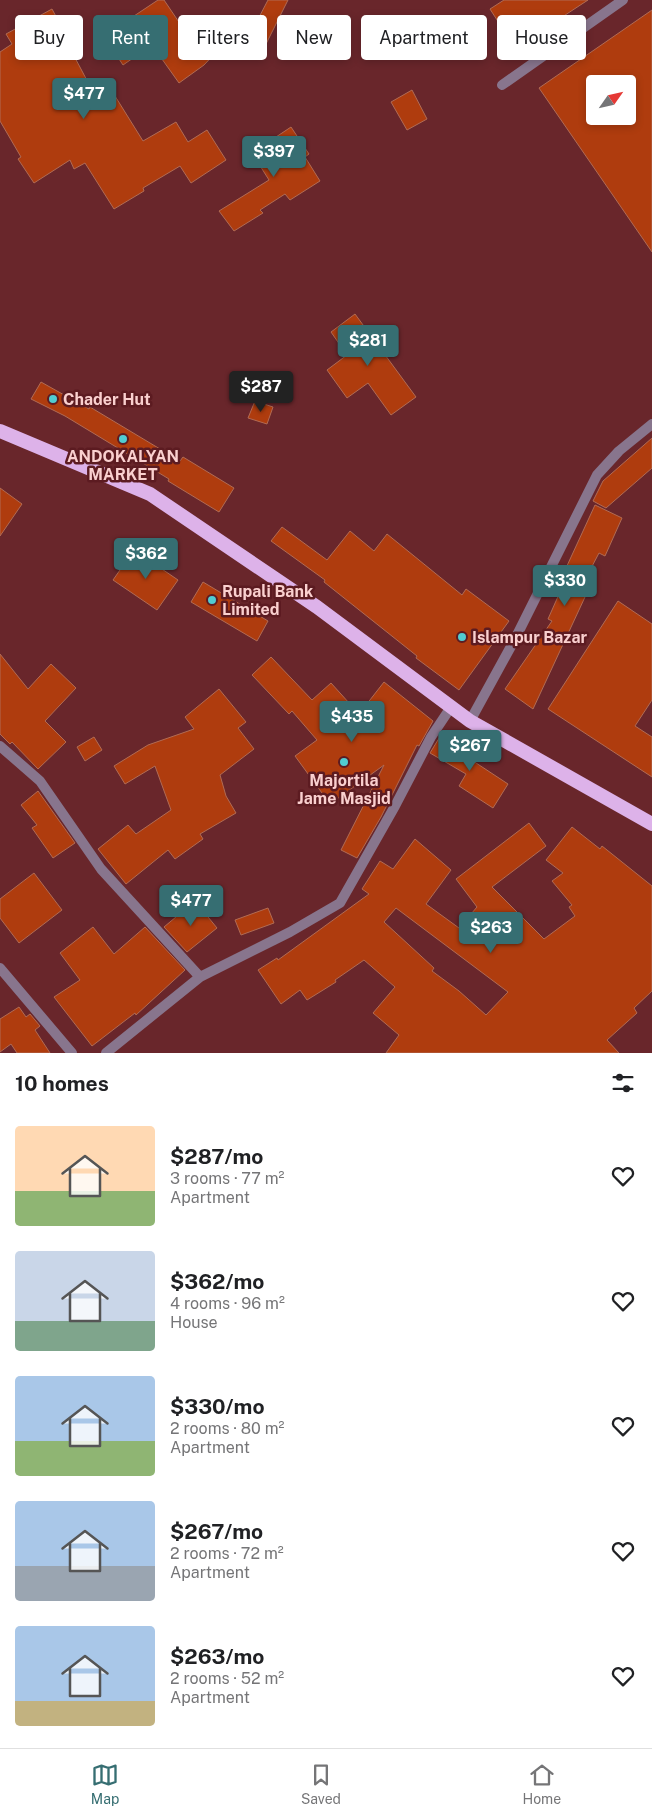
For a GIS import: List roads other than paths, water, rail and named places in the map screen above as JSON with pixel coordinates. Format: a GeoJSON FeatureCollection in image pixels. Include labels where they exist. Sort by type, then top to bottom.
{"type":"FeatureCollection","features":[{"type":"Feature","properties":{"kind":"highway"},"geometry":{"type":"LineString","coordinates":[[0,431],[150,494],[317,608],[470,721],[652,824]]}},
{"type":"Feature","properties":{"kind":"street"},"geometry":{"type":"LineString","coordinates":[[502,85],[623,0]]}},
{"type":"Feature","properties":{"kind":"street"},"geometry":{"type":"LineString","coordinates":[[470,721],[515,639],[597,475],[619,451],[652,424]]}},
{"type":"Feature","properties":{"kind":"street"},"geometry":{"type":"LineString","coordinates":[[106,1053],[200,977],[290,932],[340,904],[431,737],[451,707]]}},
{"type":"Feature","properties":{"kind":"street"},"geometry":{"type":"LineString","coordinates":[[0,746],[40,781],[101,869],[200,977]]}},
{"type":"Feature","properties":{"kind":"street"},"geometry":{"type":"LineString","coordinates":[[0,968],[72,1053]]}},
{"type":"Feature","properties":{"kind":"place","name":"Chader Hut"},"geometry":{"type":"Point","coordinates":[53,399]}},
{"type":"Feature","properties":{"kind":"place","name":"ANDOKALYAN MARKET"},"geometry":{"type":"Point","coordinates":[123,439]}},
{"type":"Feature","properties":{"kind":"place","name":"Rupali Bank Limited"},"geometry":{"type":"Point","coordinates":[212,600]}},
{"type":"Feature","properties":{"kind":"place","name":"Islampur Bazar"},"geometry":{"type":"Point","coordinates":[462,637]}},
{"type":"Feature","properties":{"kind":"place","name":"Majortila Jame Masjid"},"geometry":{"type":"Point","coordinates":[344,762]}}]}
